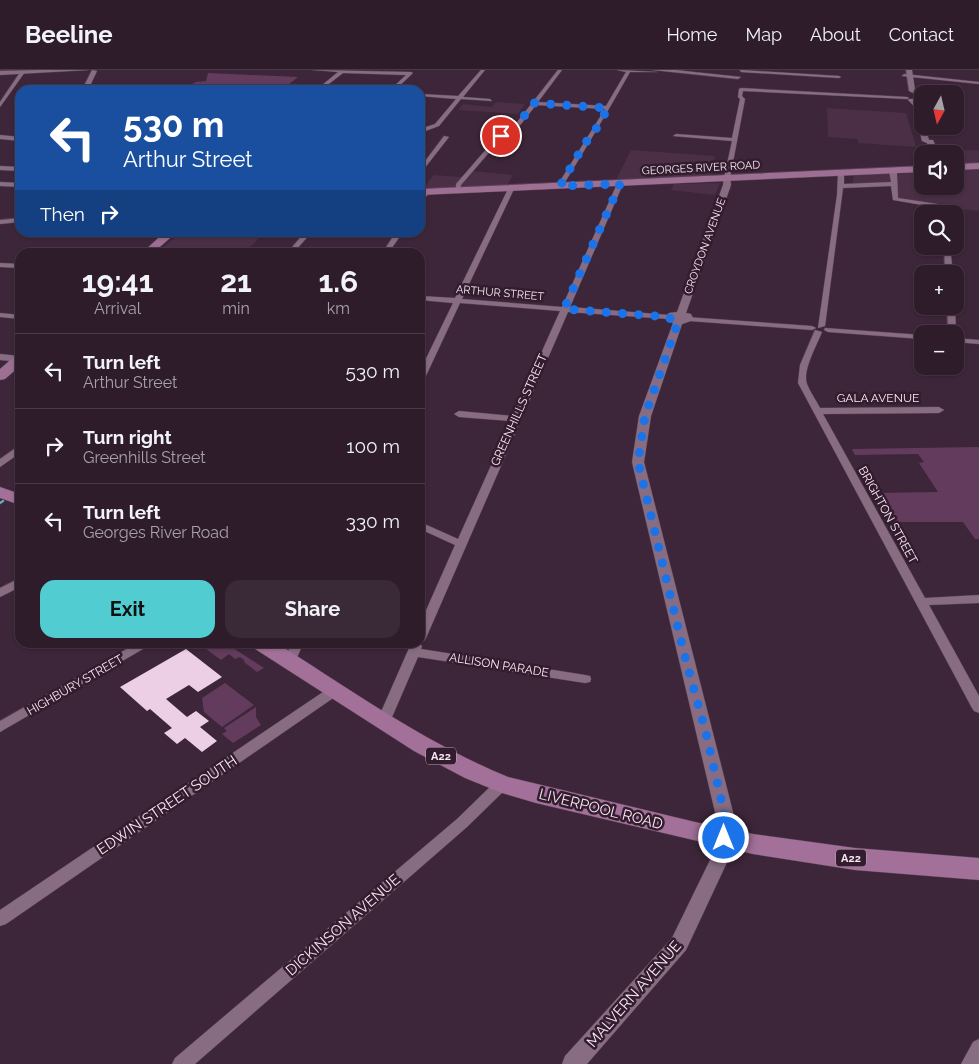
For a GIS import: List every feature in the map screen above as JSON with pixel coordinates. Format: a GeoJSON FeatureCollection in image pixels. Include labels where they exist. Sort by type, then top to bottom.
{"type":"FeatureCollection","features":[{"type":"Feature","properties":{"kind":"highway"},"geometry":{"type":"LineString","coordinates":[[0,484],[15,488]]}},
{"type":"Feature","properties":{"kind":"highway"},"geometry":{"type":"LineString","coordinates":[[0,492],[15,498]]}},
{"type":"Feature","properties":{"kind":"highway","name":"LIVERPOOL ROAD"},"geometry":{"type":"LineString","coordinates":[[280,648],[294,652],[334,691],[446,759],[502,784],[536,794],[724,838],[813,854],[979,869]]}},
{"type":"Feature","properties":{"kind":"main road"},"geometry":{"type":"LineString","coordinates":[[86,85],[91,70]]}},
{"type":"Feature","properties":{"kind":"main road"},"geometry":{"type":"LineString","coordinates":[[907,74],[926,141],[923,142],[924,145]]}},
{"type":"Feature","properties":{"kind":"main road"},"geometry":{"type":"LineString","coordinates":[[964,167],[979,166]]}},
{"type":"Feature","properties":{"kind":"main road","name":"GEORGES RIVER ROAD"},"geometry":{"type":"LineString","coordinates":[[425,192],[914,169]]}},
{"type":"Feature","properties":{"kind":"main road"},"geometry":{"type":"LineString","coordinates":[[153,248],[166,237]]}},
{"type":"Feature","properties":{"kind":"main road"},"geometry":{"type":"LineString","coordinates":[[0,357],[15,358]]}},
{"type":"Feature","properties":{"kind":"main road"},"geometry":{"type":"LineString","coordinates":[[0,376],[15,363]]}},
{"type":"Feature","properties":{"kind":"street"},"geometry":{"type":"LineString","coordinates":[[0,73],[91,70]]}},
{"type":"Feature","properties":{"kind":"street"},"geometry":{"type":"LineString","coordinates":[[315,70],[409,74]]}},
{"type":"Feature","properties":{"kind":"street"},"geometry":{"type":"LineString","coordinates":[[397,85],[414,70]]}},
{"type":"Feature","properties":{"kind":"street"},"geometry":{"type":"LineString","coordinates":[[425,129],[437,125],[483,70]]}},
{"type":"Feature","properties":{"kind":"street"},"geometry":{"type":"LineString","coordinates":[[458,191],[458,185],[488,149],[501,136],[512,132],[560,70]]}},
{"type":"Feature","properties":{"kind":"street"},"geometry":{"type":"LineString","coordinates":[[619,70],[744,75],[822,73],[839,77]]}},
{"type":"Feature","properties":{"kind":"street"},"geometry":{"type":"LineString","coordinates":[[560,186],[585,143],[592,136],[629,70]]}},
{"type":"Feature","properties":{"kind":"street"},"geometry":{"type":"LineString","coordinates":[[324,85],[342,71]]}},
{"type":"Feature","properties":{"kind":"street"},"geometry":{"type":"LineString","coordinates":[[0,106],[23,72]]}},
{"type":"Feature","properties":{"kind":"street"},"geometry":{"type":"LineString","coordinates":[[907,74],[979,83]]}},
{"type":"Feature","properties":{"kind":"street","name":"CROYDON AVENUE"},"geometry":{"type":"LineString","coordinates":[[724,838],[724,812],[638,462],[645,416],[728,185],[727,178],[734,140],[736,113],[743,99],[740,96],[744,88],[744,75]]}},
{"type":"Feature","properties":{"kind":"street"},"geometry":{"type":"LineString","coordinates":[[744,88],[913,98]]}},
{"type":"Feature","properties":{"kind":"street"},"geometry":{"type":"LineString","coordinates":[[425,96],[490,100]]}},
{"type":"Feature","properties":{"kind":"street"},"geometry":{"type":"LineString","coordinates":[[735,102],[736,98],[740,96]]}},
{"type":"Feature","properties":{"kind":"street"},"geometry":{"type":"LineString","coordinates":[[534,103],[608,108]]}},
{"type":"Feature","properties":{"kind":"street"},"geometry":{"type":"LineString","coordinates":[[725,149],[728,132]]}},
{"type":"Feature","properties":{"kind":"street"},"geometry":{"type":"LineString","coordinates":[[425,165],[446,137],[438,136]]}},
{"type":"Feature","properties":{"kind":"street"},"geometry":{"type":"LineString","coordinates":[[676,136],[734,140]]}},
{"type":"Feature","properties":{"kind":"street"},"geometry":{"type":"LineString","coordinates":[[0,137],[15,138]]}},
{"type":"Feature","properties":{"kind":"street"},"geometry":{"type":"LineString","coordinates":[[722,165],[722,172],[727,178]]}},
{"type":"Feature","properties":{"kind":"street"},"geometry":{"type":"LineString","coordinates":[[0,168],[15,169]]}},
{"type":"Feature","properties":{"kind":"street"},"geometry":{"type":"LineString","coordinates":[[892,170],[894,173],[895,199],[935,205]]}},
{"type":"Feature","properties":{"kind":"street","name":"BRIGHTON STREET"},"geometry":{"type":"LineString","coordinates":[[841,173],[820,329],[800,378],[978,705]]}},
{"type":"Feature","properties":{"kind":"street"},"geometry":{"type":"LineString","coordinates":[[0,184],[15,185]]}},
{"type":"Feature","properties":{"kind":"street","name":"GREENHILLS STREET"},"geometry":{"type":"LineString","coordinates":[[425,627],[620,184]]}},
{"type":"Feature","properties":{"kind":"street"},"geometry":{"type":"LineString","coordinates":[[840,186],[895,184]]}},
{"type":"Feature","properties":{"kind":"street"},"geometry":{"type":"LineString","coordinates":[[425,369],[511,189]]}},
{"type":"Feature","properties":{"kind":"street"},"geometry":{"type":"LineString","coordinates":[[0,222],[15,220]]}},
{"type":"Feature","properties":{"kind":"street"},"geometry":{"type":"LineString","coordinates":[[295,248],[304,237]]}},
{"type":"Feature","properties":{"kind":"street"},"geometry":{"type":"LineString","coordinates":[[389,248],[396,237]]}},
{"type":"Feature","properties":{"kind":"street"},"geometry":{"type":"LineString","coordinates":[[0,265],[15,266]]}},
{"type":"Feature","properties":{"kind":"street","name":"ARTHUR STREET"},"geometry":{"type":"LineString","coordinates":[[425,298],[914,336]]}},
{"type":"Feature","properties":{"kind":"street"},"geometry":{"type":"LineString","coordinates":[[0,315],[15,316]]}},
{"type":"Feature","properties":{"kind":"street"},"geometry":{"type":"LineString","coordinates":[[964,341],[979,342]]}},
{"type":"Feature","properties":{"kind":"street","name":"GALA AVENUE"},"geometry":{"type":"LineString","coordinates":[[818,411],[939,410]]}},
{"type":"Feature","properties":{"kind":"street"},"geometry":{"type":"LineString","coordinates":[[458,414],[515,419]]}},
{"type":"Feature","properties":{"kind":"street"},"geometry":{"type":"LineString","coordinates":[[0,464],[15,452]]}},
{"type":"Feature","properties":{"kind":"street"},"geometry":{"type":"LineString","coordinates":[[425,527],[461,544]]}},
{"type":"Feature","properties":{"kind":"street"},"geometry":{"type":"LineString","coordinates":[[0,593],[15,585]]}},
{"type":"Feature","properties":{"kind":"street"},"geometry":{"type":"LineString","coordinates":[[921,602],[979,599]]}},
{"type":"Feature","properties":{"kind":"street","name":"HIGHBURY STREET"},"geometry":{"type":"LineString","coordinates":[[0,727],[138,648]]}},
{"type":"Feature","properties":{"kind":"street"},"geometry":{"type":"LineString","coordinates":[[384,721],[416,648]]}},
{"type":"Feature","properties":{"kind":"street","name":"ALLISON PARADE"},"geometry":{"type":"LineString","coordinates":[[421,648],[585,679]]}},
{"type":"Feature","properties":{"kind":"street","name":"EDWIN STREET SOUTH"},"geometry":{"type":"LineString","coordinates":[[0,919],[334,691]]}},
{"type":"Feature","properties":{"kind":"street","name":"DICKINSON AVENUE"},"geometry":{"type":"LineString","coordinates":[[181,1064],[462,823],[502,784]]}},
{"type":"Feature","properties":{"kind":"street","name":"MALVERN AVENUE"},"geometry":{"type":"LineString","coordinates":[[573,1064],[679,944],[720,858],[724,838]]}},
{"type":"Feature","properties":{"kind":"street"},"geometry":{"type":"LineString","coordinates":[[970,1064],[979,1048]]}},
{"type":"Feature","properties":{"kind":"shaded area"},"geometry":{"type":"Polygon","coordinates":[[[208,73],[298,77],[288,85],[190,85],[206,81],[208,73]]]}},
{"type":"Feature","properties":{"kind":"shaded area"},"geometry":{"type":"Polygon","coordinates":[[[496,102],[525,104],[518,114],[458,110],[463,104],[492,107],[496,102]]]}},
{"type":"Feature","properties":{"kind":"shaded area"},"geometry":{"type":"Polygon","coordinates":[[[827,108],[906,113],[915,145],[914,147],[858,143],[858,139],[828,137],[827,108]]]}},
{"type":"Feature","properties":{"kind":"shaded area"},"geometry":{"type":"Polygon","coordinates":[[[631,150],[715,156],[711,177],[615,182],[631,150]]]}},
{"type":"Feature","properties":{"kind":"shaded area"},"geometry":{"type":"Polygon","coordinates":[[[964,150],[979,150],[979,163],[964,164],[964,150]]]}},
{"type":"Feature","properties":{"kind":"shaded area"},"geometry":{"type":"Polygon","coordinates":[[[979,169],[979,211],[964,209],[964,205],[904,200],[897,197],[898,174],[914,173],[914,195],[964,195],[964,170],[979,169]]]}},
{"type":"Feature","properties":{"kind":"shaded area"},"geometry":{"type":"Polygon","coordinates":[[[472,171],[513,175],[506,187],[425,190],[425,186],[434,175],[460,177],[472,171]]]}},
{"type":"Feature","properties":{"kind":"shaded area"},"geometry":{"type":"Polygon","coordinates":[[[891,173],[892,183],[852,185],[854,175],[891,173]]]}},
{"type":"Feature","properties":{"kind":"shaded area"},"geometry":{"type":"Polygon","coordinates":[[[720,183],[715,195],[671,190],[674,184],[720,183]]]}},
{"type":"Feature","properties":{"kind":"shaded area"},"geometry":{"type":"Polygon","coordinates":[[[176,237],[260,237],[249,248],[162,248],[176,237]]]}},
{"type":"Feature","properties":{"kind":"shaded area"},"geometry":{"type":"Polygon","coordinates":[[[979,447],[979,539],[975,539],[963,522],[891,522],[874,493],[938,492],[919,463],[924,462],[918,454],[855,455],[852,449],[979,447]]]}},
{"type":"Feature","properties":{"kind":"shaded area"},"geometry":{"type":"Polygon","coordinates":[[[205,648],[233,648],[264,668],[257,672],[240,657],[235,659],[229,654],[221,660],[205,648]]]}},
{"type":"Feature","properties":{"kind":"shaded area"},"geometry":{"type":"Polygon","coordinates":[[[225,683],[254,705],[222,727],[204,712],[202,698],[225,683]]]}},
{"type":"Feature","properties":{"kind":"shaded area"},"geometry":{"type":"Polygon","coordinates":[[[256,707],[256,717],[261,725],[233,743],[222,734],[227,731],[224,728],[256,707]]]}},
{"type":"Feature","properties":{"kind":"building"},"geometry":{"type":"Polygon","coordinates":[[[186,649],[222,677],[198,692],[189,685],[166,699],[187,717],[196,711],[209,721],[200,727],[217,741],[202,752],[185,738],[177,744],[164,733],[172,728],[150,709],[147,711],[120,687],[186,649]]]}},
{"type":"Feature","properties":{"kind":"route"},"geometry":{"type":"LineString","coordinates":[[501,136],[512,132],[534,103],[608,108],[560,186],[620,184],[564,309],[669,317],[670,320],[678,322],[645,416],[638,462],[724,812],[724,838]]}}]}
